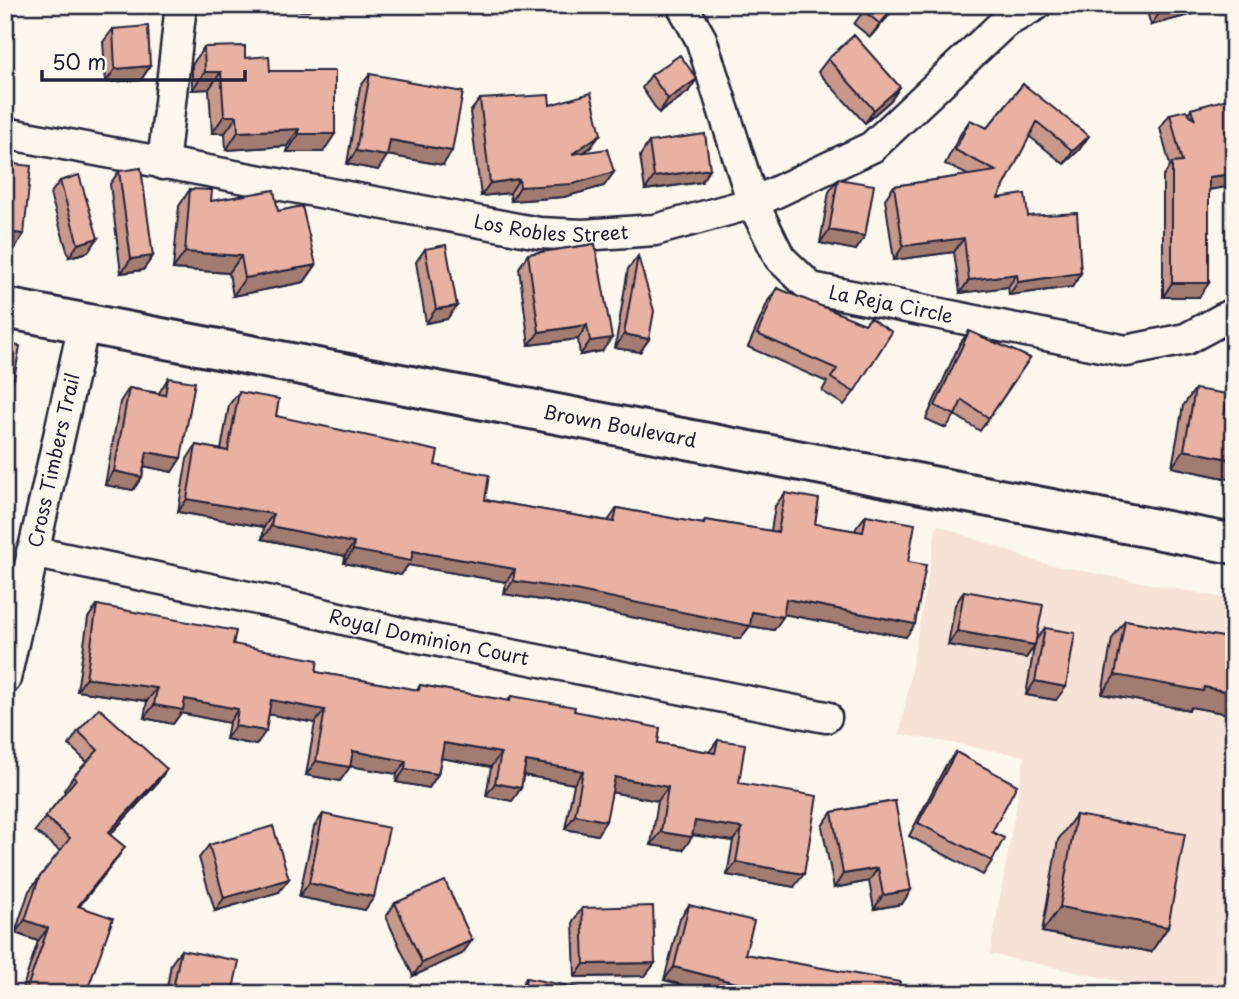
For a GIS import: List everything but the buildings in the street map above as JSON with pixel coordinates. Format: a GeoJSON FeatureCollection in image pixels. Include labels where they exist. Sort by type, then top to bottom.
{"type":"FeatureCollection","features":[{"type":"Feature","properties":{"kind":"street"},"geometry":{"type":"LineString","coordinates":[[163,164],[181,5]]}},
{"type":"Feature","properties":{"kind":"street","name":"La Reja Circle"},"geometry":{"type":"LineString","coordinates":[[682,5],[701,39],[753,203],[780,258],[811,288],[1126,351],[1186,339],[1234,313]]}},
{"type":"Feature","properties":{"kind":"street","name":"Los Robles Street"},"geometry":{"type":"LineString","coordinates":[[5,133],[539,233],[583,234],[655,230],[753,203],[872,146],[998,14],[1036,5]]}},
{"type":"Feature","properties":{"kind":"street","name":"Brown Boulevard"},"geometry":{"type":"LineString","coordinates":[[5,307],[1234,544]]}},
{"type":"Feature","properties":{"kind":"street","name":"Cross Timbers Trail"},"geometry":{"type":"LineString","coordinates":[[5,679],[84,324]]}},
{"type":"Feature","properties":{"kind":"street","name":"Royal Dominion Court"},"geometry":{"type":"LineString","coordinates":[[32,552],[286,605],[409,635],[826,717]]}},
{"type":"Feature","properties":{"kind":"shaded area"},"geometry":{"type":"Polygon","coordinates":[[[937,525],[1041,563],[1234,600],[1234,994],[1182,994],[990,954],[1025,756],[900,734],[937,525]]]}}]}
